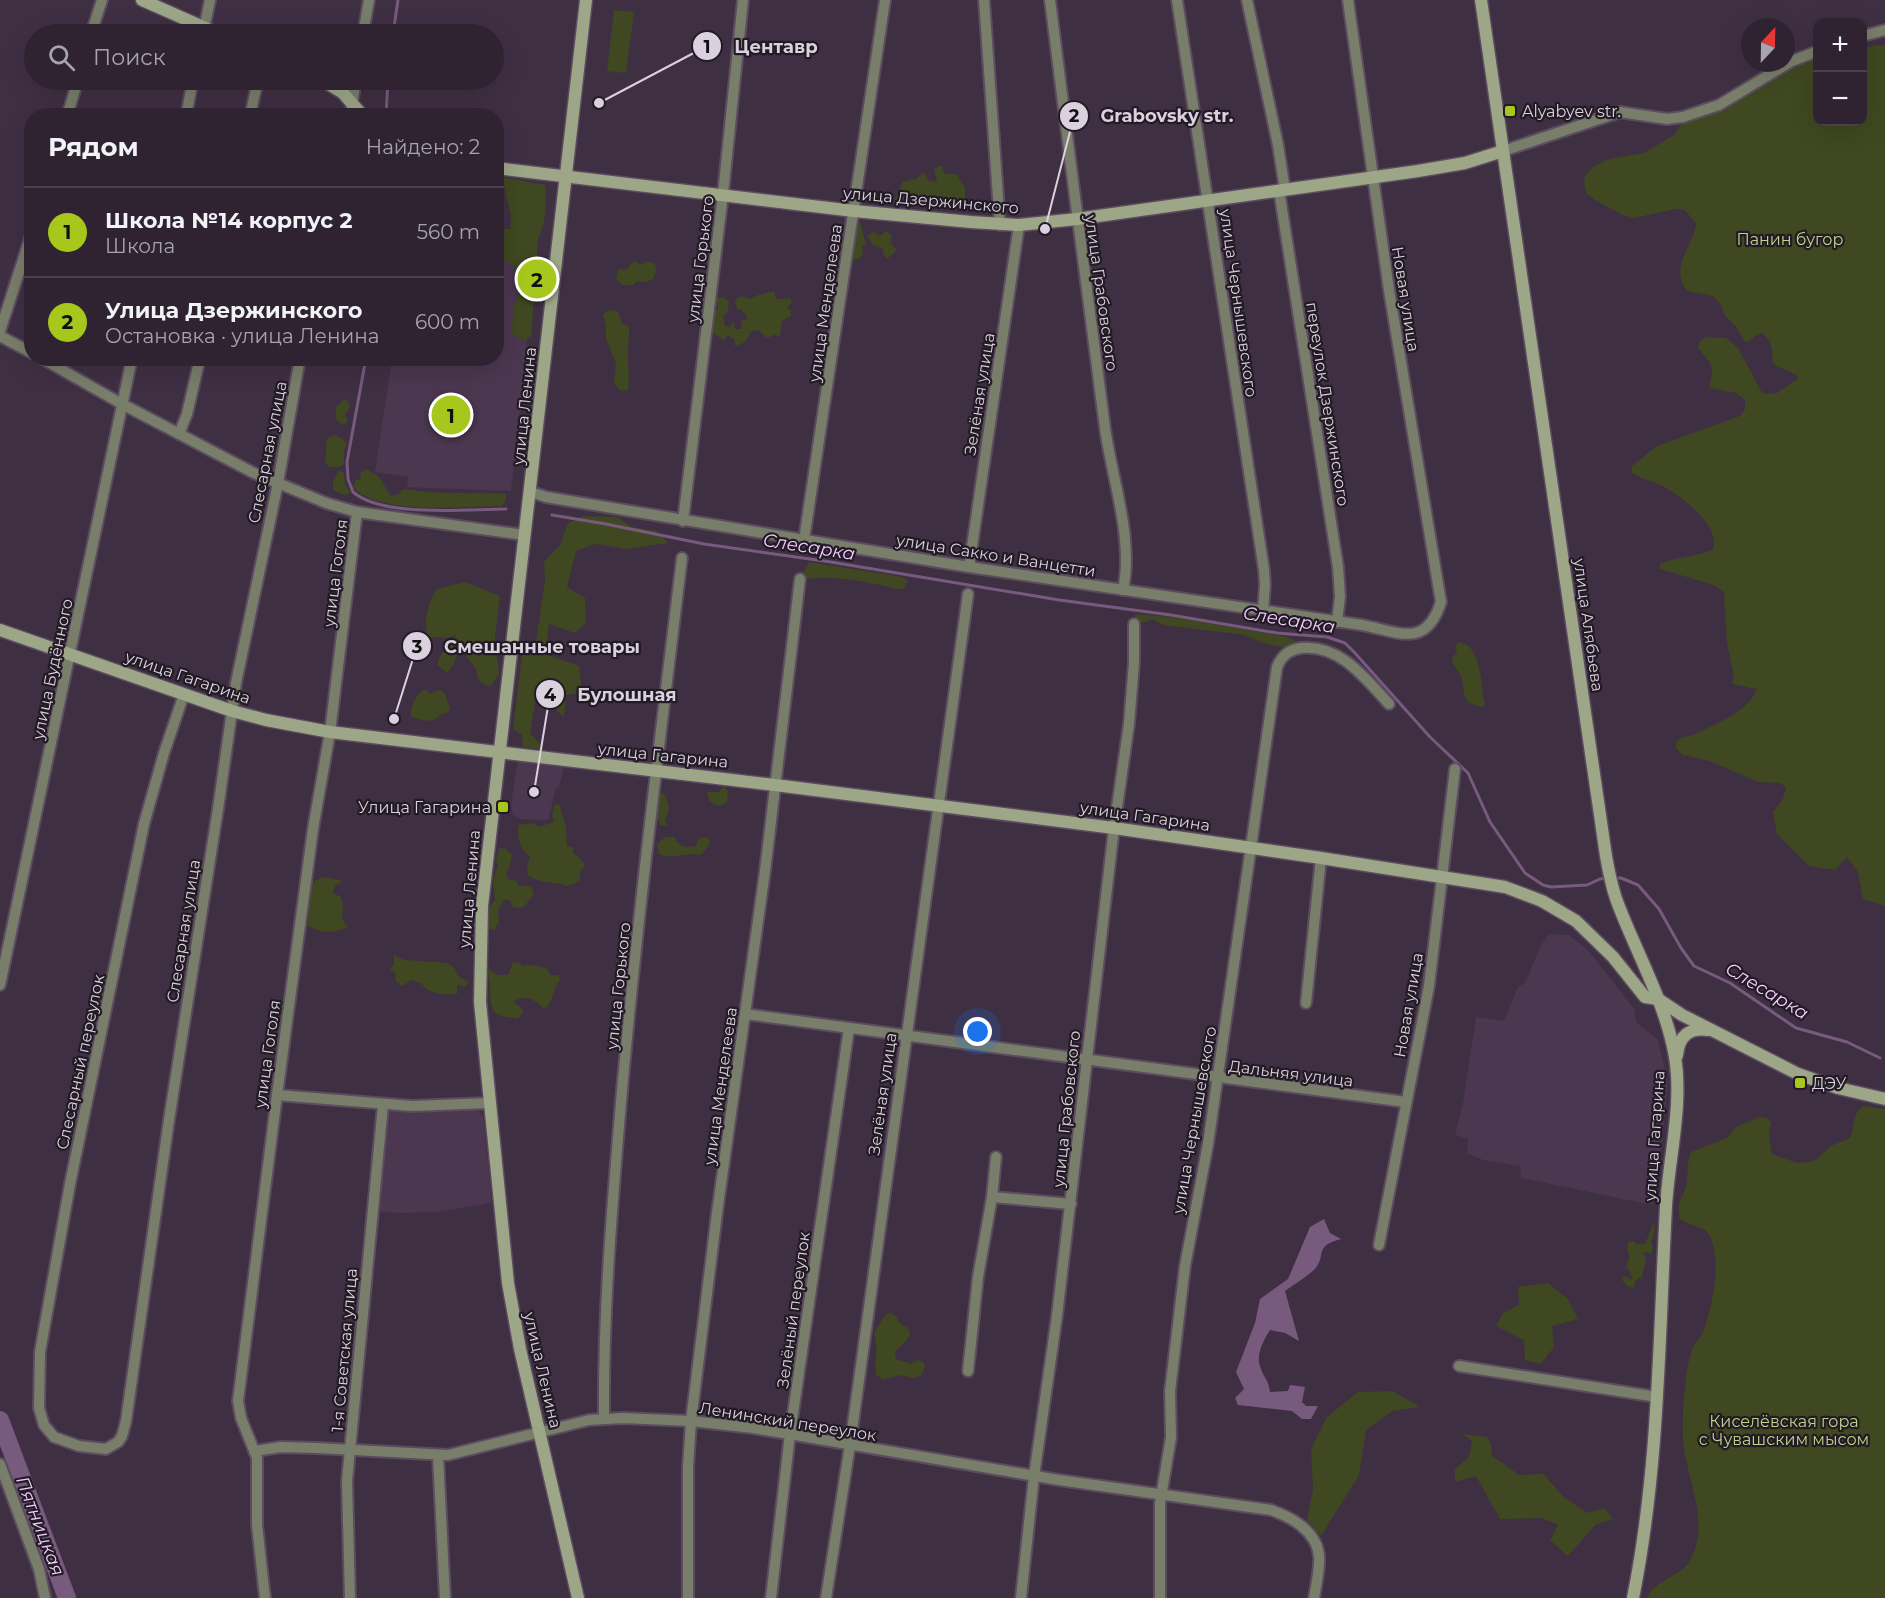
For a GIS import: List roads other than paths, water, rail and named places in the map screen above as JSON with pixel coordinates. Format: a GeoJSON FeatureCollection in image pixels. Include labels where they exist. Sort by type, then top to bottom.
{"type":"FeatureCollection","features":[{"type":"Feature","properties":{"kind":"main road"},"geometry":{"type":"LineString","coordinates":[[142,0],[190,24]]}},
{"type":"Feature","properties":{"kind":"main road","name":"улица Ленина"},"geometry":{"type":"LineString","coordinates":[[578,1598],[520,1349],[509,1292],[480,1002],[480,927],[586,0]]}},
{"type":"Feature","properties":{"kind":"main road","name":"улица Алябьева"},"geometry":{"type":"LineString","coordinates":[[1481,0],[1606,856],[1618,903],[1658,999]]}},
{"type":"Feature","properties":{"kind":"main road"},"geometry":{"type":"LineString","coordinates":[[338,90],[357,108]]}},
{"type":"Feature","properties":{"kind":"main road","name":"улица Дзержинского"},"geometry":{"type":"LineString","coordinates":[[504,169],[854,211],[1020,225],[1372,178],[1465,163],[1503,151]]}},
{"type":"Feature","properties":{"kind":"main road","name":"улица Гагарина"},"geometry":{"type":"LineString","coordinates":[[0,630],[232,711],[330,732],[937,805],[1444,876],[1505,887],[1542,901],[1576,921],[1613,957],[1645,996],[1658,999],[1670,1035],[1676,1066],[1675,1112],[1666,1204],[1652,1481],[1633,1598]]}},
{"type":"Feature","properties":{"kind":"main road"},"geometry":{"type":"LineString","coordinates":[[1613,957],[1628,960],[1634,955],[1636,947]]}},
{"type":"Feature","properties":{"kind":"main road"},"geometry":{"type":"LineString","coordinates":[[1658,999],[1781,1066],[1819,1082],[1859,1095],[1885,1100]]}},
{"type":"Feature","properties":{"kind":"main road"},"geometry":{"type":"LineString","coordinates":[[1676,1066],[1679,1044],[1686,1033],[1699,1029],[1717,1032]]}},
{"type":"Feature","properties":{"kind":"street"},"geometry":{"type":"LineString","coordinates":[[94,24],[102,0]]}},
{"type":"Feature","properties":{"kind":"street"},"geometry":{"type":"LineString","coordinates":[[205,24],[210,0]]}},
{"type":"Feature","properties":{"kind":"street"},"geometry":{"type":"LineString","coordinates":[[365,24],[369,0]]}},
{"type":"Feature","properties":{"kind":"street","name":"улица Горького"},"geometry":{"type":"LineString","coordinates":[[683,521],[723,194],[743,0]]}},
{"type":"Feature","properties":{"kind":"street","name":"улица Менделеева"},"geometry":{"type":"LineString","coordinates":[[804,540],[885,0]]}},
{"type":"Feature","properties":{"kind":"street"},"geometry":{"type":"LineString","coordinates":[[984,0],[1000,225]]}},
{"type":"Feature","properties":{"kind":"street","name":"улица Грабовского"},"geometry":{"type":"LineString","coordinates":[[1050,0],[1108,447],[1125,545],[1126,576],[1123,590]]}},
{"type":"Feature","properties":{"kind":"street","name":"улица Чернышевского"},"geometry":{"type":"LineString","coordinates":[[1177,0],[1264,570],[1263,610]]}},
{"type":"Feature","properties":{"kind":"street","name":"переулок Дзержинского"},"geometry":{"type":"LineString","coordinates":[[1247,0],[1278,145],[1282,190],[1338,567],[1340,596],[1336,622]]}},
{"type":"Feature","properties":{"kind":"street","name":"Новая улица"},"geometry":{"type":"LineString","coordinates":[[1348,0],[1372,178],[1441,602]]}},
{"type":"Feature","properties":{"kind":"street"},"geometry":{"type":"LineString","coordinates":[[1867,35],[1885,30]]}},
{"type":"Feature","properties":{"kind":"street"},"geometry":{"type":"LineString","coordinates":[[1503,151],[1620,112],[1667,119],[1683,117],[1719,105],[1792,61],[1813,53]]}},
{"type":"Feature","properties":{"kind":"street"},"geometry":{"type":"LineString","coordinates":[[69,108],[75,90]]}},
{"type":"Feature","properties":{"kind":"street"},"geometry":{"type":"LineString","coordinates":[[188,108],[191,90]]}},
{"type":"Feature","properties":{"kind":"street"},"geometry":{"type":"LineString","coordinates":[[251,108],[256,90]]}},
{"type":"Feature","properties":{"kind":"street"},"geometry":{"type":"LineString","coordinates":[[351,108],[354,90]]}},
{"type":"Feature","properties":{"kind":"street","name":"Зелёная улица"},"geometry":{"type":"LineString","coordinates":[[969,567],[1020,225]]}},
{"type":"Feature","properties":{"kind":"street"},"geometry":{"type":"LineString","coordinates":[[0,331],[24,257]]}},
{"type":"Feature","properties":{"kind":"street"},"geometry":{"type":"LineString","coordinates":[[0,336],[24,349]]}},
{"type":"Feature","properties":{"kind":"street"},"geometry":{"type":"LineString","coordinates":[[55,366],[254,473],[326,503],[357,512],[525,535]]}},
{"type":"Feature","properties":{"kind":"street","name":"улица Будённого"},"geometry":{"type":"LineString","coordinates":[[0,986],[130,366]]}},
{"type":"Feature","properties":{"kind":"street"},"geometry":{"type":"LineString","coordinates":[[179,434],[198,366]]}},
{"type":"Feature","properties":{"kind":"street","name":"Слесарная улица"},"geometry":{"type":"LineString","coordinates":[[54,1437],[79,1446],[106,1449],[118,1442],[124,1430],[237,676],[278,483],[299,366]]}},
{"type":"Feature","properties":{"kind":"street","name":"улица Сакко и Ванцетти"},"geometry":{"type":"LineString","coordinates":[[531,492],[546,497],[683,521],[1411,634],[1431,624],[1441,602]]}},
{"type":"Feature","properties":{"kind":"street","name":"улица Гоголя"},"geometry":{"type":"LineString","coordinates":[[265,1598],[257,1525],[258,1466],[241,1418],[238,1401],[313,829],[330,732],[357,512]]}},
{"type":"Feature","properties":{"kind":"street","name":"улица Горького"},"geometry":{"type":"LineString","coordinates":[[604,1418],[604,1324],[630,998],[682,558]]}},
{"type":"Feature","properties":{"kind":"street","name":"улица Менделеева"},"geometry":{"type":"LineString","coordinates":[[688,1598],[688,1467],[692,1421],[800,579]]}},
{"type":"Feature","properties":{"kind":"street","name":"Зелёная улица"},"geometry":{"type":"LineString","coordinates":[[826,1598],[850,1445],[968,594]]}},
{"type":"Feature","properties":{"kind":"street","name":"улица Грабовского"},"geometry":{"type":"LineString","coordinates":[[1021,1598],[1034,1476],[1057,1316],[1086,1058],[1133,685],[1134,624]]}},
{"type":"Feature","properties":{"kind":"street","name":"улица Чернышевского"},"geometry":{"type":"LineString","coordinates":[[1160,1598],[1161,1494],[1171,1437],[1170,1391],[1185,1266],[1208,1144],[1276,673],[1280,661],[1287,652],[1299,648],[1316,648],[1333,653],[1353,667],[1389,704]]}},
{"type":"Feature","properties":{"kind":"street","name":"Слесарный переулок"},"geometry":{"type":"LineString","coordinates":[[54,1437],[44,1425],[39,1408],[39,1374],[43,1334],[70,1184],[144,824],[184,694]]}},
{"type":"Feature","properties":{"kind":"street","name":"Новая улица"},"geometry":{"type":"LineString","coordinates":[[1380,1245],[1429,986],[1444,876],[1455,769]]}},
{"type":"Feature","properties":{"kind":"street"},"geometry":{"type":"LineString","coordinates":[[1306,1003],[1322,858]]}},
{"type":"Feature","properties":{"kind":"street","name":"Дальняя улица"},"geometry":{"type":"LineString","coordinates":[[745,1014],[1406,1102]]}},
{"type":"Feature","properties":{"kind":"street","name":"Зелёный переулок"},"geometry":{"type":"LineString","coordinates":[[771,1598],[790,1434],[849,1028]]}},
{"type":"Feature","properties":{"kind":"street"},"geometry":{"type":"LineString","coordinates":[[277,1095],[383,1105],[446,1106],[490,1103]]}},
{"type":"Feature","properties":{"kind":"street","name":"1-я Советская улица"},"geometry":{"type":"LineString","coordinates":[[350,1598],[346,1510],[350,1449],[383,1105]]}},
{"type":"Feature","properties":{"kind":"street"},"geometry":{"type":"LineString","coordinates":[[968,1371],[978,1277],[992,1197],[996,1156]]}},
{"type":"Feature","properties":{"kind":"street"},"geometry":{"type":"LineString","coordinates":[[992,1197],[1071,1204]]}},
{"type":"Feature","properties":{"kind":"street"},"geometry":{"type":"LineString","coordinates":[[1459,1366],[1657,1397]]}},
{"type":"Feature","properties":{"kind":"street","name":"Ленинский переулок"},"geometry":{"type":"LineString","coordinates":[[254,1451],[281,1447],[438,1455],[459,1453],[574,1422],[604,1418],[692,1421],[790,1434],[1034,1476],[1271,1510],[1294,1521],[1311,1535],[1319,1554],[1314,1598]]}},
{"type":"Feature","properties":{"kind":"street"},"geometry":{"type":"LineString","coordinates":[[438,1455],[445,1598]]}},
{"type":"Feature","properties":{"kind":"street"},"geometry":{"type":"LineString","coordinates":[[0,1464],[39,1569],[45,1598]]}},
{"type":"Feature","properties":{"kind":"waterway","name":"Слесарка"},"geometry":{"type":"LineString","coordinates":[[394,24],[398,0]]}},
{"type":"Feature","properties":{"kind":"waterway","name":"Слесарка"},"geometry":{"type":"LineString","coordinates":[[386,108],[387,90]]}},
{"type":"Feature","properties":{"kind":"waterway","name":"Слесарка"},"geometry":{"type":"LineString","coordinates":[[365,366],[347,462],[348,479],[353,492],[384,506],[404,509],[506,509]]}},
{"type":"Feature","properties":{"kind":"waterway","name":"Слесарка"},"geometry":{"type":"LineString","coordinates":[[552,515],[704,544],[1277,633],[1327,637],[1345,643],[1430,737],[1468,773],[1490,822],[1525,873],[1543,885],[1551,887],[1587,885],[1606,878]]}},
{"type":"Feature","properties":{"kind":"waterway","name":"Слесарка"},"geometry":{"type":"LineString","coordinates":[[1613,878],[1621,878],[1638,885],[1659,909],[1694,966],[1730,983],[1796,1028],[1847,1042],[1880,1058]]}},
{"type":"Feature","properties":{"kind":"waterway","name":"Пятницкая"},"geometry":{"type":"LineString","coordinates":[[0,1420],[67,1598]]}},
{"type":"Feature","properties":{"kind":"place","name":"Центавр"},"geometry":{"type":"Point","coordinates":[599,103]}},
{"type":"Feature","properties":{"kind":"place","name":"Alyabyev str."},"geometry":{"type":"Point","coordinates":[1510,111]}},
{"type":"Feature","properties":{"kind":"place","name":"Grabovsky str."},"geometry":{"type":"Point","coordinates":[1045,229]}},
{"type":"Feature","properties":{"kind":"place","name":"Улица Дзержинского"},"geometry":{"type":"Point","coordinates":[537,279]}},
{"type":"Feature","properties":{"kind":"place","name":"Школа №14 корпус 2"},"geometry":{"type":"Point","coordinates":[451,415]}},
{"type":"Feature","properties":{"kind":"place","name":"Смешанные товары"},"geometry":{"type":"Point","coordinates":[394,719]}},
{"type":"Feature","properties":{"kind":"place","name":"Булошная"},"geometry":{"type":"Point","coordinates":[534,792]}},
{"type":"Feature","properties":{"kind":"place","name":"Улица Гагарина"},"geometry":{"type":"Point","coordinates":[503,807]}},
{"type":"Feature","properties":{"kind":"place","name":"ДЭУ"},"geometry":{"type":"Point","coordinates":[1800,1083]}},
{"type":"Feature","properties":{"kind":"park label","name":"Панин бугор"},"geometry":{"type":"Point","coordinates":[1790,239]}},
{"type":"Feature","properties":{"kind":"park label","name":"Киселёвская гора с Чувашским мысом"},"geometry":{"type":"Point","coordinates":[1784,1430]}}]}
